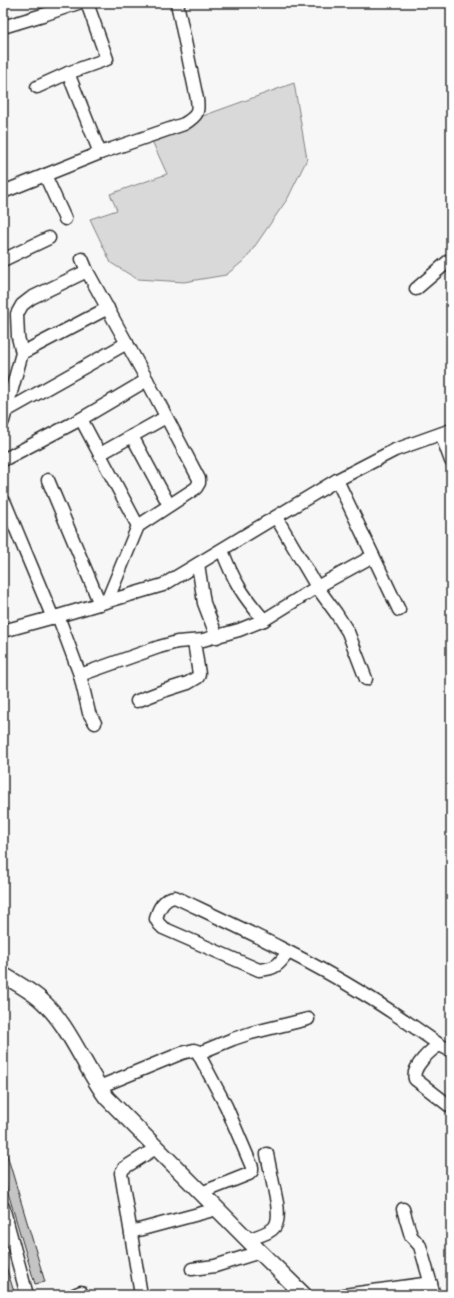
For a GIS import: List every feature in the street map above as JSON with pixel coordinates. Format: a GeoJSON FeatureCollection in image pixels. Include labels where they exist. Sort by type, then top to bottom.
{"type":"FeatureCollection","features":[{"type":"Feature","properties":{"kind":"street"},"geometry":{"type":"LineString","coordinates":[[3,27],[32,19],[78,3]]}},
{"type":"Feature","properties":{"kind":"street"},"geometry":{"type":"LineString","coordinates":[[37,87],[68,73],[107,59],[87,3]]}},
{"type":"Feature","properties":{"kind":"street"},"geometry":{"type":"LineString","coordinates":[[3,192],[100,153],[184,124],[194,118],[198,110],[197,99],[177,3]]}},
{"type":"Feature","properties":{"kind":"street"},"geometry":{"type":"LineString","coordinates":[[68,73],[100,153]]}},
{"type":"Feature","properties":{"kind":"street"},"geometry":{"type":"LineString","coordinates":[[45,175],[65,219]]}},
{"type":"Feature","properties":{"kind":"street"},"geometry":{"type":"LineString","coordinates":[[3,260],[49,238]]}},
{"type":"Feature","properties":{"kind":"street"},"geometry":{"type":"LineString","coordinates":[[82,259],[87,271],[147,380],[199,483],[196,488],[169,504],[138,526],[104,603]]}},
{"type":"Feature","properties":{"kind":"street"},"geometry":{"type":"LineString","coordinates":[[416,289],[451,259]]}},
{"type":"Feature","properties":{"kind":"street"},"geometry":{"type":"LineString","coordinates":[[4,416],[22,353],[18,337],[17,314],[22,305],[31,298],[87,271]]}},
{"type":"Feature","properties":{"kind":"street"},"geometry":{"type":"LineString","coordinates":[[22,353],[108,308]]}},
{"type":"Feature","properties":{"kind":"street"},"geometry":{"type":"LineString","coordinates":[[4,416],[127,343]]}},
{"type":"Feature","properties":{"kind":"street"},"geometry":{"type":"LineString","coordinates":[[3,460],[81,419],[147,380]]}},
{"type":"Feature","properties":{"kind":"street"},"geometry":{"type":"LineString","coordinates":[[100,454],[166,417]]}},
{"type":"Feature","properties":{"kind":"street"},"geometry":{"type":"LineString","coordinates":[[81,419],[138,526]]}},
{"type":"Feature","properties":{"kind":"street"},"geometry":{"type":"LineString","coordinates":[[3,631],[163,585],[337,480],[395,450],[446,432],[451,461]]}},
{"type":"Feature","properties":{"kind":"street"},"geometry":{"type":"LineString","coordinates":[[132,436],[169,504]]}},
{"type":"Feature","properties":{"kind":"street"},"geometry":{"type":"LineString","coordinates":[[48,480],[104,603]]}},
{"type":"Feature","properties":{"kind":"street"},"geometry":{"type":"LineString","coordinates":[[337,480],[398,610]]}},
{"type":"Feature","properties":{"kind":"street"},"geometry":{"type":"LineString","coordinates":[[5,503],[80,675],[89,713],[95,723]]}},
{"type":"Feature","properties":{"kind":"street"},"geometry":{"type":"LineString","coordinates":[[276,517],[317,587],[348,632],[366,680]]}},
{"type":"Feature","properties":{"kind":"street"},"geometry":{"type":"LineString","coordinates":[[222,550],[236,584],[247,601],[264,620]]}},
{"type":"Feature","properties":{"kind":"street"},"geometry":{"type":"LineString","coordinates":[[80,675],[158,647],[177,642],[194,642],[217,637],[264,620],[317,587],[373,556]]}},
{"type":"Feature","properties":{"kind":"street"},"geometry":{"type":"LineString","coordinates":[[198,564],[204,603],[217,637]]}},
{"type":"Feature","properties":{"kind":"street"},"geometry":{"type":"LineString","coordinates":[[137,701],[188,683],[198,677],[199,674],[194,642]]}},
{"type":"Feature","properties":{"kind":"street"},"geometry":{"type":"LineString","coordinates":[[288,952],[276,967],[259,970],[163,928],[158,924],[156,919],[157,911],[167,900],[175,898],[288,952],[362,993],[451,1051]]}},
{"type":"Feature","properties":{"kind":"street"},"geometry":{"type":"LineString","coordinates":[[3,975],[41,999],[55,1014],[107,1098],[304,1295]]}},
{"type":"Feature","properties":{"kind":"street"},"geometry":{"type":"LineString","coordinates":[[199,1053],[251,1033],[308,1019]]}},
{"type":"Feature","properties":{"kind":"street"},"geometry":{"type":"LineString","coordinates":[[440,1045],[430,1050],[415,1070],[414,1075],[416,1079],[451,1107]]}},
{"type":"Feature","properties":{"kind":"street"},"geometry":{"type":"LineString","coordinates":[[99,1087],[182,1053],[194,1050],[199,1053],[226,1106],[252,1167],[252,1171],[249,1174],[201,1193]]}},
{"type":"Feature","properties":{"kind":"street"},"geometry":{"type":"LineString","coordinates":[[141,1295],[121,1173],[124,1168],[156,1148]]}},
{"type":"Feature","properties":{"kind":"street"},"geometry":{"type":"LineString","coordinates":[[248,1240],[274,1229],[277,1224],[278,1210],[267,1154]]}},
{"type":"Feature","properties":{"kind":"street"},"geometry":{"type":"LineString","coordinates":[[3,1207],[27,1295]]}},
{"type":"Feature","properties":{"kind":"street"},"geometry":{"type":"LineString","coordinates":[[131,1232],[217,1209]]}},
{"type":"Feature","properties":{"kind":"street"},"geometry":{"type":"LineString","coordinates":[[403,1209],[411,1236],[420,1246],[434,1295]]}},
{"type":"Feature","properties":{"kind":"street"},"geometry":{"type":"LineString","coordinates":[[192,1269],[216,1266],[260,1252]]}},
{"type":"Feature","properties":{"kind":"street"},"geometry":{"type":"LineString","coordinates":[[344,1295],[431,1283]]}},
{"type":"Feature","properties":{"kind":"shaded area"},"geometry":{"type":"Polygon","coordinates":[[[294,83],[307,159],[288,198],[246,259],[226,275],[184,282],[137,279],[111,263],[90,219],[117,210],[110,194],[167,174],[152,141],[200,117],[294,83]]]}},
{"type":"Feature","properties":{"kind":"building"},"geometry":{"type":"Polygon","coordinates":[[[3,1148],[5,1148],[45,1282],[35,1284],[3,1176],[3,1148]]]}},
{"type":"Feature","properties":{"kind":"building"},"geometry":{"type":"Polygon","coordinates":[[[3,1263],[5,1263],[15,1295],[3,1295],[3,1263]]]}}]}
